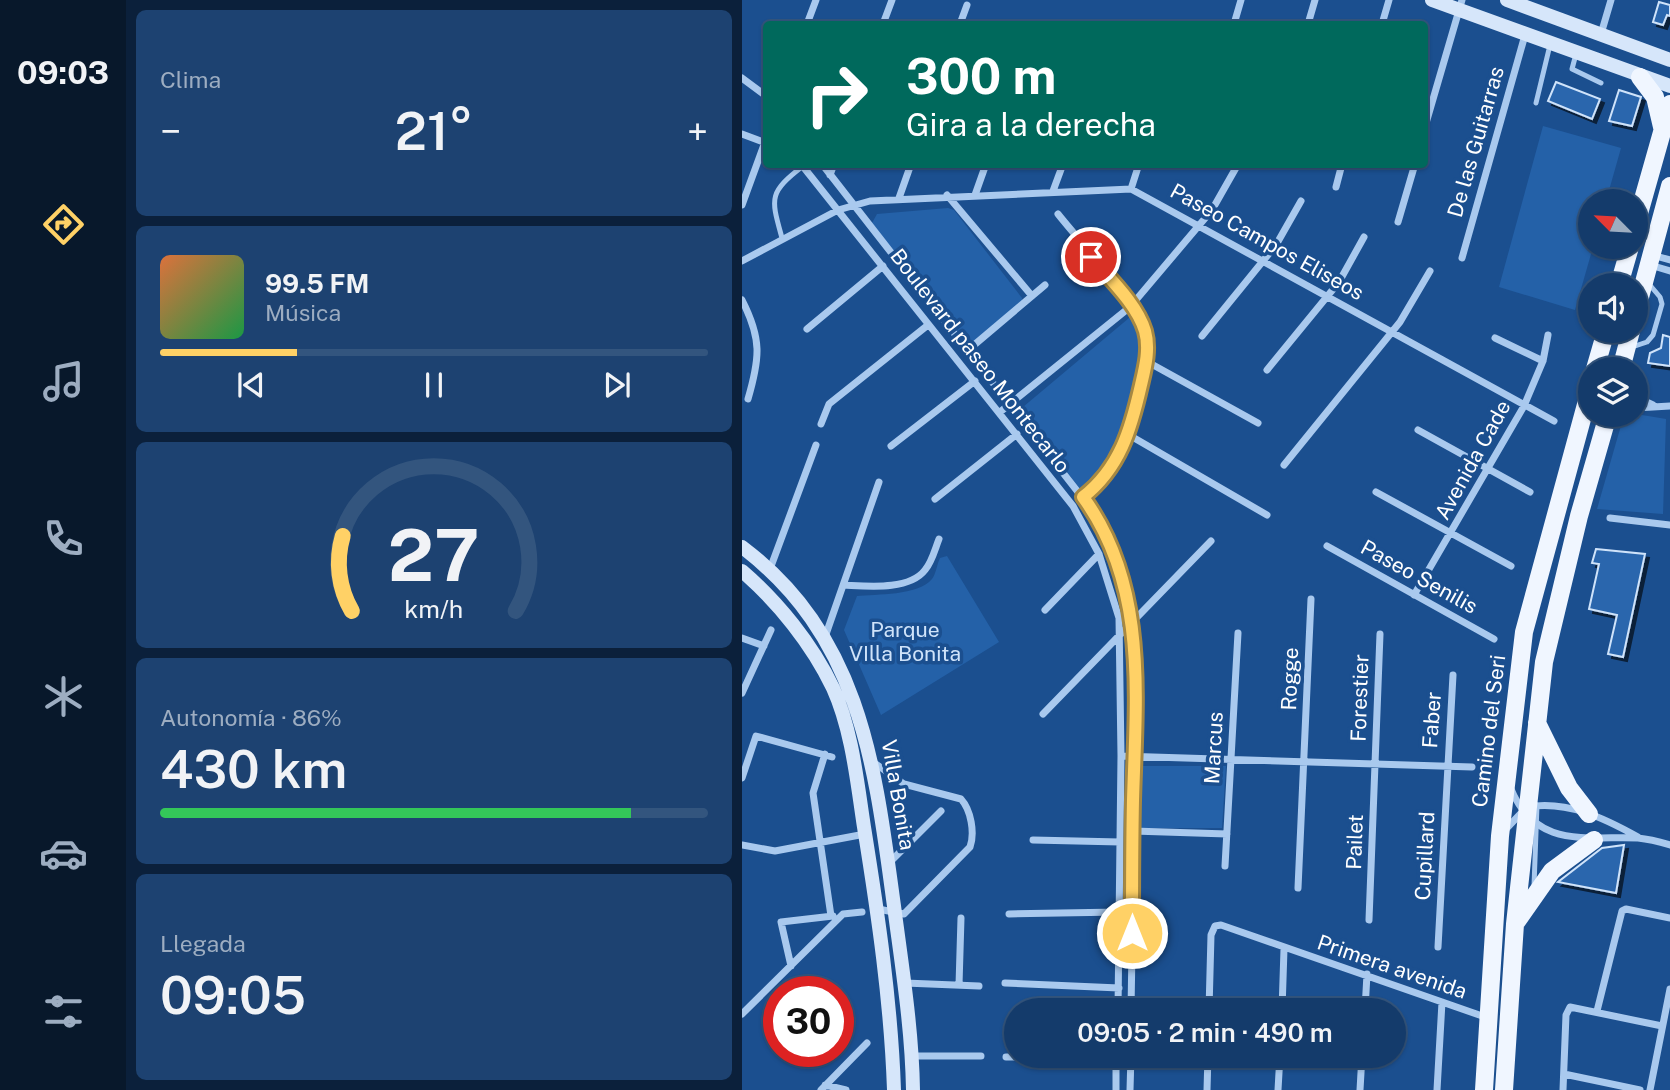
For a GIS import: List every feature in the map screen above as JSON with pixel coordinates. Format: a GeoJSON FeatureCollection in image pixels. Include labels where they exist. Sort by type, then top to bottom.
{"type":"FeatureCollection","features":[{"type":"Feature","properties":{"kind":"main road"},"geometry":{"type":"LineString","coordinates":[[1640,77],[1656,97],[1663,128]]}},
{"type":"Feature","properties":{"kind":"main road"},"geometry":{"type":"LineString","coordinates":[[1646,189],[1670,104]]}},
{"type":"Feature","properties":{"kind":"main road"},"geometry":{"type":"LineString","coordinates":[[1654,265],[1670,186]]}},
{"type":"Feature","properties":{"kind":"main road"},"geometry":{"type":"LineString","coordinates":[[1624,357],[1628,343]]}},
{"type":"Feature","properties":{"kind":"main road","name":"Camino del Seri"},"geometry":{"type":"LineString","coordinates":[[1484,1090],[1500,836],[1528,613],[1580,427]]}},
{"type":"Feature","properties":{"kind":"main road"},"geometry":{"type":"LineString","coordinates":[[1504,1090],[1514,924],[1530,813],[1530,769],[1544,662],[1557,603],[1605,427]]}},
{"type":"Feature","properties":{"kind":"main road"},"geometry":{"type":"LineString","coordinates":[[1536,722],[1569,788],[1590,814]]}},
{"type":"Feature","properties":{"kind":"main road"},"geometry":{"type":"LineString","coordinates":[[1514,924],[1565,859],[1600,840]]}},
{"type":"Feature","properties":{"kind":"street"},"geometry":{"type":"LineString","coordinates":[[808,21],[816,0]]}},
{"type":"Feature","properties":{"kind":"street"},"geometry":{"type":"LineString","coordinates":[[884,21],[892,0]]}},
{"type":"Feature","properties":{"kind":"street"},"geometry":{"type":"LineString","coordinates":[[1235,21],[1241,0]]}},
{"type":"Feature","properties":{"kind":"street"},"geometry":{"type":"LineString","coordinates":[[1309,21],[1315,0]]}},
{"type":"Feature","properties":{"kind":"street"},"geometry":{"type":"LineString","coordinates":[[1383,21],[1389,0]]}},
{"type":"Feature","properties":{"kind":"street"},"geometry":{"type":"LineString","coordinates":[[1432,0],[1461,5],[1525,35],[1670,86]]}},
{"type":"Feature","properties":{"kind":"street"},"geometry":{"type":"LineString","coordinates":[[1507,0],[1536,5],[1601,34],[1670,60]]}},
{"type":"Feature","properties":{"kind":"street"},"geometry":{"type":"LineString","coordinates":[[1601,34],[1611,0]]}},
{"type":"Feature","properties":{"kind":"street"},"geometry":{"type":"LineString","coordinates":[[961,21],[967,5]]}},
{"type":"Feature","properties":{"kind":"street"},"geometry":{"type":"LineString","coordinates":[[1428,116],[1461,5]]}},
{"type":"Feature","properties":{"kind":"street","name":"De las Guitarras"},"geometry":{"type":"LineString","coordinates":[[1462,258],[1525,35]]}},
{"type":"Feature","properties":{"kind":"street"},"geometry":{"type":"LineString","coordinates":[[742,78],[763,94]]}},
{"type":"Feature","properties":{"kind":"street"},"geometry":{"type":"LineString","coordinates":[[742,134],[763,142]]}},
{"type":"Feature","properties":{"kind":"street"},"geometry":{"type":"LineString","coordinates":[[742,205],[763,151]]}},
{"type":"Feature","properties":{"kind":"street","name":"Boulevard paseo Montecarlo"},"geometry":{"type":"LineString","coordinates":[[804,168],[1073,506],[1099,554],[1115,600],[1120,632],[1121,756],[1116,842],[1117,998]]}},
{"type":"Feature","properties":{"kind":"street"},"geometry":{"type":"LineString","coordinates":[[825,168],[1083,497],[1109,543],[1133,618],[1135,757],[1131,998]]}},
{"type":"Feature","properties":{"kind":"street"},"geometry":{"type":"LineString","coordinates":[[830,175],[833,168]]}},
{"type":"Feature","properties":{"kind":"street"},"geometry":{"type":"LineString","coordinates":[[899,198],[910,168]]}},
{"type":"Feature","properties":{"kind":"street"},"geometry":{"type":"LineString","coordinates":[[975,195],[985,168]]}},
{"type":"Feature","properties":{"kind":"street"},"geometry":{"type":"LineString","coordinates":[[1053,191],[1062,168]]}},
{"type":"Feature","properties":{"kind":"street"},"geometry":{"type":"LineString","coordinates":[[1131,188],[1138,168]]}},
{"type":"Feature","properties":{"kind":"street"},"geometry":{"type":"LineString","coordinates":[[1000,412],[1130,307],[1212,210],[1236,168]]}},
{"type":"Feature","properties":{"kind":"street"},"geometry":{"type":"LineString","coordinates":[[1336,187],[1341,168]]}},
{"type":"Feature","properties":{"kind":"street"},"geometry":{"type":"LineString","coordinates":[[1398,222],[1414,168]]}},
{"type":"Feature","properties":{"kind":"street","name":"Paseo Campos Eliseos"},"geometry":{"type":"LineString","coordinates":[[742,261],[782,238],[853,205],[947,195],[1131,188],[1554,421]]}},
{"type":"Feature","properties":{"kind":"street"},"geometry":{"type":"LineString","coordinates":[[947,195],[1032,296]]}},
{"type":"Feature","properties":{"kind":"street"},"geometry":{"type":"LineString","coordinates":[[1202,336],[1276,245],[1301,201]]}},
{"type":"Feature","properties":{"kind":"street"},"geometry":{"type":"LineString","coordinates":[[1058,214],[1144,329],[1146,361],[1129,435],[1111,469],[1083,497]]}},
{"type":"Feature","properties":{"kind":"street"},"geometry":{"type":"LineString","coordinates":[[1267,370],[1344,275],[1364,237]]}},
{"type":"Feature","properties":{"kind":"street"},"geometry":{"type":"LineString","coordinates":[[1654,265],[1670,271]]}},
{"type":"Feature","properties":{"kind":"street"},"geometry":{"type":"LineString","coordinates":[[807,329],[883,266]]}},
{"type":"Feature","properties":{"kind":"street"},"geometry":{"type":"LineString","coordinates":[[1284,465],[1400,322],[1430,271]]}},
{"type":"Feature","properties":{"kind":"street"},"geometry":{"type":"LineString","coordinates":[[967,351],[1045,285]]}},
{"type":"Feature","properties":{"kind":"street"},"geometry":{"type":"LineString","coordinates":[[742,300],[758,337],[757,368],[748,399]]}},
{"type":"Feature","properties":{"kind":"street"},"geometry":{"type":"LineString","coordinates":[[821,424],[829,404],[928,325]]}},
{"type":"Feature","properties":{"kind":"street","name":"Avenida Cade"},"geometry":{"type":"LineString","coordinates":[[1414,596],[1452,535],[1524,406],[1543,361],[1548,335]]}},
{"type":"Feature","properties":{"kind":"street"},"geometry":{"type":"LineString","coordinates":[[1495,338],[1543,361]]}},
{"type":"Feature","properties":{"kind":"street"},"geometry":{"type":"LineString","coordinates":[[1146,361],[1258,423]]}},
{"type":"Feature","properties":{"kind":"street"},"geometry":{"type":"LineString","coordinates":[[891,446],[975,381]]}},
{"type":"Feature","properties":{"kind":"street"},"geometry":{"type":"LineString","coordinates":[[1648,402],[1654,405]]}},
{"type":"Feature","properties":{"kind":"street"},"geometry":{"type":"LineString","coordinates":[[1648,406],[1670,407]]}},
{"type":"Feature","properties":{"kind":"street"},"geometry":{"type":"LineString","coordinates":[[1418,430],[1530,492]]}},
{"type":"Feature","properties":{"kind":"street"},"geometry":{"type":"LineString","coordinates":[[935,499],[1017,434]]}},
{"type":"Feature","properties":{"kind":"street"},"geometry":{"type":"LineString","coordinates":[[1129,435],[1267,515]]}},
{"type":"Feature","properties":{"kind":"street"},"geometry":{"type":"LineString","coordinates":[[774,562],[816,445]]}},
{"type":"Feature","properties":{"kind":"street"},"geometry":{"type":"LineString","coordinates":[[825,637],[879,482]]}},
{"type":"Feature","properties":{"kind":"street"},"geometry":{"type":"LineString","coordinates":[[1376,492],[1511,566]]}},
{"type":"Feature","properties":{"kind":"street"},"geometry":{"type":"LineString","coordinates":[[1610,518],[1670,526]]}},
{"type":"Feature","properties":{"kind":"street"},"geometry":{"type":"LineString","coordinates":[[844,585],[874,587],[920,575],[930,563],[939,539]]}},
{"type":"Feature","properties":{"kind":"street"},"geometry":{"type":"LineString","coordinates":[[1043,713],[1211,541]]}},
{"type":"Feature","properties":{"kind":"street","name":"Paseo Senilis"},"geometry":{"type":"LineString","coordinates":[[1327,546],[1494,639]]}},
{"type":"Feature","properties":{"kind":"street","name":"Villa Bonita"},"geometry":{"type":"LineString","coordinates":[[742,547],[774,562],[825,637],[853,694],[873,762],[895,914],[911,983],[919,1056],[913,1090]]}},
{"type":"Feature","properties":{"kind":"street"},"geometry":{"type":"LineString","coordinates":[[1045,610],[1099,554]]}},
{"type":"Feature","properties":{"kind":"street","name":"Villa Bonita"},"geometry":{"type":"LineString","coordinates":[[742,571],[788,618],[832,687],[842,712],[878,909],[894,1090]]}},
{"type":"Feature","properties":{"kind":"street","name":"Rogge"},"geometry":{"type":"LineString","coordinates":[[1298,888],[1311,599]]}},
{"type":"Feature","properties":{"kind":"street"},"geometry":{"type":"LineString","coordinates":[[788,618],[805,608]]}},
{"type":"Feature","properties":{"kind":"street"},"geometry":{"type":"LineString","coordinates":[[742,692],[771,630]]}},
{"type":"Feature","properties":{"kind":"street","name":"Marcus"},"geometry":{"type":"LineString","coordinates":[[1225,866],[1238,633]]}},
{"type":"Feature","properties":{"kind":"street","name":"Forestier"},"geometry":{"type":"LineString","coordinates":[[1376,764],[1380,634]]}},
{"type":"Feature","properties":{"kind":"street"},"geometry":{"type":"LineString","coordinates":[[742,638],[764,646]]}},
{"type":"Feature","properties":{"kind":"street","name":"Faber"},"geometry":{"type":"LineString","coordinates":[[1446,767],[1453,675]]}},
{"type":"Feature","properties":{"kind":"street"},"geometry":{"type":"LineString","coordinates":[[742,778],[757,736],[828,755],[813,793],[831,916]]}},
{"type":"Feature","properties":{"kind":"street"},"geometry":{"type":"LineString","coordinates":[[1121,756],[1472,767]]}},
{"type":"Feature","properties":{"kind":"street"},"geometry":{"type":"LineString","coordinates":[[873,762],[904,783],[961,799],[965,804],[973,833],[970,847],[904,914],[878,909]]}},
{"type":"Feature","properties":{"kind":"street","name":"Pailet"},"geometry":{"type":"LineString","coordinates":[[1369,920],[1376,764]]}},
{"type":"Feature","properties":{"kind":"street","name":"Cupillard"},"geometry":{"type":"LineString","coordinates":[[1438,947],[1446,767]]}},
{"type":"Feature","properties":{"kind":"street"},"geometry":{"type":"LineString","coordinates":[[1506,776],[1530,813],[1564,835],[1600,840],[1639,838],[1670,845]]}},
{"type":"Feature","properties":{"kind":"street"},"geometry":{"type":"LineString","coordinates":[[888,864],[941,811]]}},
{"type":"Feature","properties":{"kind":"street"},"geometry":{"type":"LineString","coordinates":[[1500,836],[1530,813],[1590,814],[1639,838]]}},
{"type":"Feature","properties":{"kind":"street"},"geometry":{"type":"LineString","coordinates":[[1600,840],[1611,822]]}},
{"type":"Feature","properties":{"kind":"street"},"geometry":{"type":"LineString","coordinates":[[1133,831],[1227,834]]}},
{"type":"Feature","properties":{"kind":"street"},"geometry":{"type":"LineString","coordinates":[[742,845],[764,851],[821,844],[865,834]]}},
{"type":"Feature","properties":{"kind":"street"},"geometry":{"type":"LineString","coordinates":[[1033,840],[1116,842]]}},
{"type":"Feature","properties":{"kind":"street"},"geometry":{"type":"LineString","coordinates":[[1597,1011],[1621,914],[1626,909],[1670,918]]}},
{"type":"Feature","properties":{"kind":"street"},"geometry":{"type":"LineString","coordinates":[[791,966],[781,922],[862,912]]}},
{"type":"Feature","properties":{"kind":"street"},"geometry":{"type":"LineString","coordinates":[[1009,914],[1116,912]]}},
{"type":"Feature","properties":{"kind":"street"},"geometry":{"type":"LineString","coordinates":[[742,1014],[843,914]]}},
{"type":"Feature","properties":{"kind":"street"},"geometry":{"type":"LineString","coordinates":[[959,985],[961,918]]}},
{"type":"Feature","properties":{"kind":"street","name":"Primera avenida"},"geometry":{"type":"LineString","coordinates":[[1209,998],[1211,935],[1215,926],[1221,925],[1488,1018]]}},
{"type":"Feature","properties":{"kind":"street"},"geometry":{"type":"LineString","coordinates":[[1282,998],[1284,949]]}},
{"type":"Feature","properties":{"kind":"street"},"geometry":{"type":"LineString","coordinates":[[1366,998],[1367,974]]}},
{"type":"Feature","properties":{"kind":"street"},"geometry":{"type":"LineString","coordinates":[[911,983],[979,986]]}},
{"type":"Feature","properties":{"kind":"street"},"geometry":{"type":"LineString","coordinates":[[1005,983],[1116,988]]}},
{"type":"Feature","properties":{"kind":"street"},"geometry":{"type":"LineString","coordinates":[[1650,1090],[1670,989]]}},
{"type":"Feature","properties":{"kind":"street"},"geometry":{"type":"LineString","coordinates":[[1437,1090],[1442,1002]]}},
{"type":"Feature","properties":{"kind":"street"},"geometry":{"type":"LineString","coordinates":[[1563,1090],[1566,1011],[1573,1006],[1662,1026]]}},
{"type":"Feature","properties":{"kind":"street"},"geometry":{"type":"LineString","coordinates":[[823,1088],[867,1043]]}},
{"type":"Feature","properties":{"kind":"street"},"geometry":{"type":"LineString","coordinates":[[919,1056],[981,1056]]}},
{"type":"Feature","properties":{"kind":"street"},"geometry":{"type":"LineString","coordinates":[[1115,1068],[1116,1090]]}},
{"type":"Feature","properties":{"kind":"street"},"geometry":{"type":"LineString","coordinates":[[1130,1090],[1131,1068]]}},
{"type":"Feature","properties":{"kind":"street"},"geometry":{"type":"LineString","coordinates":[[1207,1090],[1208,1068]]}},
{"type":"Feature","properties":{"kind":"street"},"geometry":{"type":"LineString","coordinates":[[1278,1090],[1279,1068]]}},
{"type":"Feature","properties":{"kind":"street"},"geometry":{"type":"LineString","coordinates":[[1360,1090],[1361,1068]]}},
{"type":"Feature","properties":{"kind":"street"},"geometry":{"type":"LineString","coordinates":[[1564,1074],[1640,1090]]}},
{"type":"Feature","properties":{"kind":"street"},"geometry":{"type":"LineString","coordinates":[[823,1088],[846,1090]]}},
{"type":"Feature","properties":{"kind":"lane"},"geometry":{"type":"LineString","coordinates":[[1536,103],[1550,44]]}},
{"type":"Feature","properties":{"kind":"lane"},"geometry":{"type":"LineString","coordinates":[[1576,54],[1572,69],[1601,83]]}},
{"type":"Feature","properties":{"kind":"lane"},"geometry":{"type":"LineString","coordinates":[[782,238],[773,205],[775,192],[798,168]]}},
{"type":"Feature","properties":{"kind":"lane"},"geometry":{"type":"LineString","coordinates":[[1626,350],[1647,342],[1653,335],[1659,315],[1660,297],[1654,265]]}},
{"type":"Feature","properties":{"kind":"lane"},"geometry":{"type":"LineString","coordinates":[[1530,813],[1534,896]]}},
{"type":"Feature","properties":{"kind":"green space"},"geometry":{"type":"Polygon","coordinates":[[[1543,126],[1621,148],[1609,189],[1578,189],[1578,259],[1590,259],[1586,273],[1578,273],[1578,300],[1575,310],[1499,287],[1543,126]]]}},
{"type":"Feature","properties":{"kind":"green space"},"geometry":{"type":"Polygon","coordinates":[[[948,208],[954,210],[1022,298],[1022,303],[971,346],[964,344],[872,223],[877,214],[948,208]]]}},
{"type":"Feature","properties":{"kind":"green space"},"geometry":{"type":"Polygon","coordinates":[[[1129,318],[1136,321],[1139,338],[1138,375],[1131,413],[1109,467],[1090,489],[1080,489],[1023,414],[1023,407],[1129,318]]]}},
{"type":"Feature","properties":{"kind":"green space"},"geometry":{"type":"Polygon","coordinates":[[[1648,416],[1666,419],[1663,514],[1597,509],[1621,427],[1648,427],[1648,416]]]}},
{"type":"Feature","properties":{"kind":"green space","name":"Parque VIlla Bonita"},"geometry":{"type":"Polygon","coordinates":[[[947,556],[999,642],[881,715],[844,630],[857,596],[896,593],[926,585],[935,574],[940,558],[947,556]]]}},
{"type":"Feature","properties":{"kind":"green space"},"geometry":{"type":"Polygon","coordinates":[[[1140,766],[1226,766],[1222,828],[1138,828],[1140,766]]]}},
{"type":"Feature","properties":{"kind":"building"},"geometry":{"type":"Polygon","coordinates":[[[1659,2],[1670,5],[1670,16],[1667,15],[1663,25],[1653,22],[1659,2]]]}},
{"type":"Feature","properties":{"kind":"building"},"geometry":{"type":"Polygon","coordinates":[[[1556,82],[1600,99],[1592,119],[1548,101],[1556,82]]]}},
{"type":"Feature","properties":{"kind":"building"},"geometry":{"type":"Polygon","coordinates":[[[1619,90],[1641,97],[1632,126],[1609,121],[1619,90]]]}},
{"type":"Feature","properties":{"kind":"building"},"geometry":{"type":"Polygon","coordinates":[[[1663,335],[1670,337],[1670,366],[1648,363],[1650,353],[1661,348],[1663,335]]]}},
{"type":"Feature","properties":{"kind":"building"},"geometry":{"type":"Polygon","coordinates":[[[1596,549],[1645,554],[1623,657],[1608,654],[1617,615],[1589,609],[1599,564],[1592,563],[1596,549]]]}},
{"type":"Feature","properties":{"kind":"building"},"geometry":{"type":"Polygon","coordinates":[[[1624,845],[1616,893],[1558,882],[1602,848],[1624,845]]]}},
{"type":"Feature","properties":{"kind":"route"},"geometry":{"type":"LineString","coordinates":[[1091,257],[1138,318],[1147,341],[1146,361],[1129,435],[1111,469],[1096,487],[1083,497],[1105,534],[1126,590],[1133,618],[1136,710],[1132,933]]}}]}
